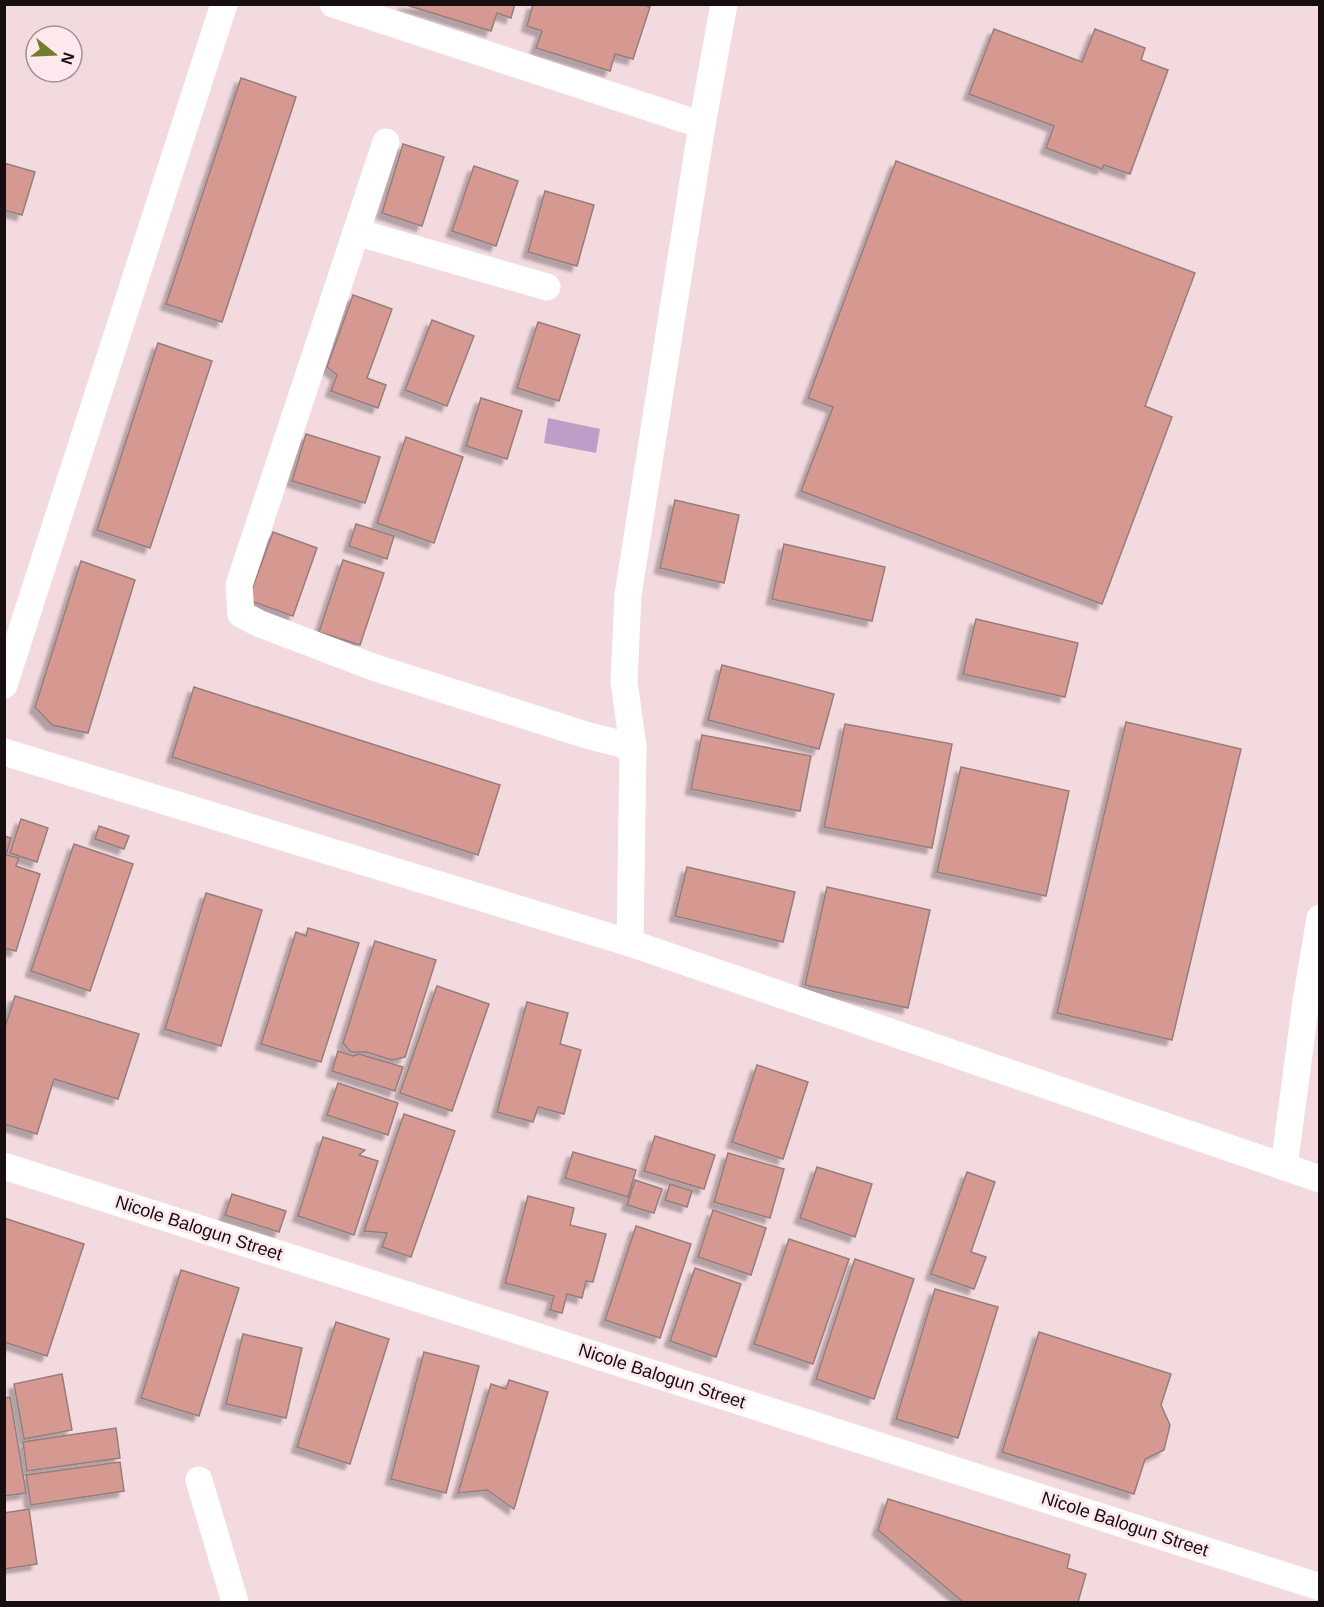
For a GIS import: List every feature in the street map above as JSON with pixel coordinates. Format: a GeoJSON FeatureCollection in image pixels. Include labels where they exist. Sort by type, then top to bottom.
{"type":"FeatureCollection","features":[{"type":"Feature","properties":{"kind":"street"},"geometry":{"type":"LineString","coordinates":[[4,685],[224,4]]}},
{"type":"Feature","properties":{"kind":"street"},"geometry":{"type":"LineString","coordinates":[[333,4],[702,125]]}},
{"type":"Feature","properties":{"kind":"street"},"geometry":{"type":"LineString","coordinates":[[630,943],[633,747],[624,681],[628,595],[702,125],[724,4]]}},
{"type":"Feature","properties":{"kind":"street"},"geometry":{"type":"LineString","coordinates":[[386,142],[239,585],[241,614],[258,623],[373,667],[586,735],[633,747]]}},
{"type":"Feature","properties":{"kind":"street"},"geometry":{"type":"LineString","coordinates":[[356,232],[547,287]]}},
{"type":"Feature","properties":{"kind":"street"},"geometry":{"type":"LineString","coordinates":[[4,753],[630,943],[1320,1179]]}},
{"type":"Feature","properties":{"kind":"street"},"geometry":{"type":"LineString","coordinates":[[1284,1167],[1306,1002],[1320,918]]}},
{"type":"Feature","properties":{"kind":"street","name":"Nicole Balogun Street"},"geometry":{"type":"LineString","coordinates":[[4,1166],[1320,1587]]}},
{"type":"Feature","properties":{"kind":"street"},"geometry":{"type":"LineString","coordinates":[[199,1480],[235,1602]]}},
{"type":"Feature","properties":{"kind":"shaded area"},"geometry":{"type":"Polygon","coordinates":[[[548,418],[600,429],[596,453],[544,443],[548,418]]]}},
{"type":"Feature","properties":{"kind":"building"},"geometry":{"type":"Polygon","coordinates":[[[403,4],[515,4],[511,18],[497,13],[491,31],[403,4]]]}},
{"type":"Feature","properties":{"kind":"building"},"geometry":{"type":"Polygon","coordinates":[[[533,4],[642,4],[650,7],[633,59],[615,54],[610,71],[536,48],[542,31],[527,26],[533,4]]]}},
{"type":"Feature","properties":{"kind":"building"},"geometry":{"type":"Polygon","coordinates":[[[994,29],[1082,62],[1095,29],[1145,48],[1141,60],[1168,70],[1130,174],[1104,165],[1102,169],[1046,148],[1054,126],[969,94],[994,29]]]}},
{"type":"Feature","properties":{"kind":"building"},"geometry":{"type":"Polygon","coordinates":[[[241,78],[296,97],[222,322],[166,304],[241,78]]]}},
{"type":"Feature","properties":{"kind":"building"},"geometry":{"type":"Polygon","coordinates":[[[403,144],[444,157],[422,226],[382,213],[403,144]]]}},
{"type":"Feature","properties":{"kind":"building"},"geometry":{"type":"Polygon","coordinates":[[[896,161],[1195,273],[1145,406],[1172,417],[1102,604],[801,491],[833,407],[808,398],[896,161]]]}},
{"type":"Feature","properties":{"kind":"building"},"geometry":{"type":"Polygon","coordinates":[[[4,163],[35,172],[22,215],[4,210],[4,163]]]}},
{"type":"Feature","properties":{"kind":"building"},"geometry":{"type":"Polygon","coordinates":[[[474,166],[518,181],[496,246],[452,231],[474,166]]]}},
{"type":"Feature","properties":{"kind":"building"},"geometry":{"type":"Polygon","coordinates":[[[545,191],[594,205],[577,266],[528,252],[545,191]]]}},
{"type":"Feature","properties":{"kind":"building"},"geometry":{"type":"Polygon","coordinates":[[[353,295],[392,309],[367,378],[386,385],[378,408],[331,391],[337,375],[327,367],[353,295]]]}},
{"type":"Feature","properties":{"kind":"building"},"geometry":{"type":"Polygon","coordinates":[[[432,320],[474,336],[447,406],[405,390],[432,320]]]}},
{"type":"Feature","properties":{"kind":"building"},"geometry":{"type":"Polygon","coordinates":[[[538,322],[580,335],[559,401],[517,388],[538,322]]]}},
{"type":"Feature","properties":{"kind":"building"},"geometry":{"type":"Polygon","coordinates":[[[158,343],[212,361],[150,548],[97,530],[158,343]]]}},
{"type":"Feature","properties":{"kind":"building"},"geometry":{"type":"Polygon","coordinates":[[[481,398],[522,411],[507,459],[466,446],[481,398]]]}},
{"type":"Feature","properties":{"kind":"building"},"geometry":{"type":"Polygon","coordinates":[[[306,434],[380,457],[365,503],[292,481],[306,434]]]}},
{"type":"Feature","properties":{"kind":"building"},"geometry":{"type":"Polygon","coordinates":[[[406,437],[463,457],[434,543],[377,523],[406,437]]]}},
{"type":"Feature","properties":{"kind":"building"},"geometry":{"type":"Polygon","coordinates":[[[675,500],[739,515],[724,583],[660,568],[675,500]]]}},
{"type":"Feature","properties":{"kind":"building"},"geometry":{"type":"Polygon","coordinates":[[[356,524],[394,536],[387,559],[349,546],[356,524]]]}},
{"type":"Feature","properties":{"kind":"building"},"geometry":{"type":"Polygon","coordinates":[[[273,532],[317,548],[293,616],[248,600],[273,532]]]}},
{"type":"Feature","properties":{"kind":"building"},"geometry":{"type":"Polygon","coordinates":[[[784,544],[885,567],[872,621],[772,599],[784,544]]]}},
{"type":"Feature","properties":{"kind":"building"},"geometry":{"type":"Polygon","coordinates":[[[343,560],[384,573],[360,645],[319,632],[343,560]]]}},
{"type":"Feature","properties":{"kind":"building"},"geometry":{"type":"Polygon","coordinates":[[[81,561],[135,580],[88,733],[52,725],[35,707],[81,561]]]}},
{"type":"Feature","properties":{"kind":"building"},"geometry":{"type":"Polygon","coordinates":[[[976,619],[1078,643],[1065,697],[963,674],[976,619]]]}},
{"type":"Feature","properties":{"kind":"building"},"geometry":{"type":"Polygon","coordinates":[[[722,665],[834,694],[819,749],[708,720],[722,665]]]}},
{"type":"Feature","properties":{"kind":"building"},"geometry":{"type":"Polygon","coordinates":[[[194,687],[500,785],[478,855],[172,757],[194,687]]]}},
{"type":"Feature","properties":{"kind":"building"},"geometry":{"type":"Polygon","coordinates":[[[1126,722],[1241,749],[1172,1040],[1057,1013],[1126,722]]]}},
{"type":"Feature","properties":{"kind":"building"},"geometry":{"type":"Polygon","coordinates":[[[845,724],[952,744],[932,848],[824,827],[845,724]]]}},
{"type":"Feature","properties":{"kind":"building"},"geometry":{"type":"Polygon","coordinates":[[[702,735],[811,756],[800,811],[691,789],[702,735]]]}},
{"type":"Feature","properties":{"kind":"building"},"geometry":{"type":"Polygon","coordinates":[[[961,767],[1069,791],[1046,896],[937,872],[961,767]]]}},
{"type":"Feature","properties":{"kind":"building"},"geometry":{"type":"Polygon","coordinates":[[[21,819],[48,828],[37,862],[10,853],[21,819]]]}},
{"type":"Feature","properties":{"kind":"building"},"geometry":{"type":"Polygon","coordinates":[[[99,826],[129,836],[124,849],[95,839],[99,826]]]}},
{"type":"Feature","properties":{"kind":"building"},"geometry":{"type":"Polygon","coordinates":[[[4,836],[11,838],[6,855],[19,858],[16,866],[40,874],[16,951],[4,948],[4,836]]]}},
{"type":"Feature","properties":{"kind":"building"},"geometry":{"type":"Polygon","coordinates":[[[74,844],[133,864],[90,991],[31,971],[74,844]]]}},
{"type":"Feature","properties":{"kind":"building"},"geometry":{"type":"Polygon","coordinates":[[[687,867],[795,892],[783,942],[675,916],[687,867]]]}},
{"type":"Feature","properties":{"kind":"building"},"geometry":{"type":"Polygon","coordinates":[[[827,887],[930,910],[908,1008],[805,985],[827,887]]]}},
{"type":"Feature","properties":{"kind":"building"},"geometry":{"type":"Polygon","coordinates":[[[206,893],[262,910],[221,1046],[165,1029],[206,893]]]}},
{"type":"Feature","properties":{"kind":"building"},"geometry":{"type":"Polygon","coordinates":[[[308,928],[359,943],[321,1062],[261,1044],[296,932],[306,936],[308,928]]]}},
{"type":"Feature","properties":{"kind":"building"},"geometry":{"type":"Polygon","coordinates":[[[375,941],[436,960],[405,1057],[392,1060],[366,1052],[351,1052],[343,1043],[375,941]]]}},
{"type":"Feature","properties":{"kind":"building"},"geometry":{"type":"Polygon","coordinates":[[[437,986],[489,1004],[452,1111],[400,1093],[437,986]]]}},
{"type":"Feature","properties":{"kind":"building"},"geometry":{"type":"Polygon","coordinates":[[[15,996],[139,1034],[118,1099],[54,1079],[37,1134],[4,1124],[4,1030],[15,996]]]}},
{"type":"Feature","properties":{"kind":"building"},"geometry":{"type":"Polygon","coordinates":[[[527,1002],[568,1013],[560,1044],[581,1050],[564,1114],[538,1107],[533,1122],[497,1112],[527,1002]]]}},
{"type":"Feature","properties":{"kind":"building"},"geometry":{"type":"Polygon","coordinates":[[[338,1051],[353,1056],[359,1054],[403,1067],[395,1091],[332,1071],[338,1051]]]}},
{"type":"Feature","properties":{"kind":"building"},"geometry":{"type":"Polygon","coordinates":[[[757,1065],[808,1082],[783,1159],[732,1142],[757,1065]]]}},
{"type":"Feature","properties":{"kind":"building"},"geometry":{"type":"Polygon","coordinates":[[[338,1083],[398,1103],[388,1135],[327,1115],[338,1083]]]}},
{"type":"Feature","properties":{"kind":"building"},"geometry":{"type":"Polygon","coordinates":[[[404,1114],[455,1131],[411,1257],[382,1247],[387,1233],[364,1231],[404,1114]]]}},
{"type":"Feature","properties":{"kind":"building"},"geometry":{"type":"Polygon","coordinates":[[[655,1136],[715,1155],[704,1189],[644,1171],[655,1136]]]}},
{"type":"Feature","properties":{"kind":"building"},"geometry":{"type":"Polygon","coordinates":[[[323,1137],[365,1150],[359,1155],[378,1161],[354,1235],[298,1216],[323,1137]]]}},
{"type":"Feature","properties":{"kind":"building"},"geometry":{"type":"Polygon","coordinates":[[[573,1152],[636,1170],[628,1197],[565,1178],[573,1152]]]}},
{"type":"Feature","properties":{"kind":"building"},"geometry":{"type":"Polygon","coordinates":[[[728,1153],[784,1169],[770,1218],[714,1202],[728,1153]]]}},
{"type":"Feature","properties":{"kind":"building"},"geometry":{"type":"Polygon","coordinates":[[[817,1167],[872,1184],[855,1237],[800,1218],[817,1167]]]}},
{"type":"Feature","properties":{"kind":"building"},"geometry":{"type":"Polygon","coordinates":[[[967,1172],[995,1182],[971,1252],[986,1257],[974,1289],[931,1274],[967,1172]]]}},
{"type":"Feature","properties":{"kind":"building"},"geometry":{"type":"Polygon","coordinates":[[[635,1180],[662,1189],[654,1213],[627,1205],[635,1180]]]}},
{"type":"Feature","properties":{"kind":"building"},"geometry":{"type":"Polygon","coordinates":[[[670,1184],[692,1191],[687,1207],[665,1200],[670,1184]]]}},
{"type":"Feature","properties":{"kind":"building"},"geometry":{"type":"Polygon","coordinates":[[[232,1194],[286,1211],[279,1232],[225,1215],[232,1194]]]}},
{"type":"Feature","properties":{"kind":"building"},"geometry":{"type":"Polygon","coordinates":[[[528,1196],[574,1208],[570,1225],[606,1234],[593,1282],[586,1281],[582,1298],[567,1294],[562,1313],[550,1310],[554,1296],[505,1283],[528,1196]]]}},
{"type":"Feature","properties":{"kind":"building"},"geometry":{"type":"Polygon","coordinates":[[[713,1210],[766,1228],[751,1275],[698,1257],[713,1210]]]}},
{"type":"Feature","properties":{"kind":"building"},"geometry":{"type":"Polygon","coordinates":[[[4,1218],[84,1244],[47,1356],[4,1342],[4,1218]]]}},
{"type":"Feature","properties":{"kind":"building"},"geometry":{"type":"Polygon","coordinates":[[[636,1226],[691,1244],[660,1338],[605,1320],[636,1226]]]}},
{"type":"Feature","properties":{"kind":"building"},"geometry":{"type":"Polygon","coordinates":[[[789,1239],[849,1259],[813,1364],[754,1344],[789,1239]]]}},
{"type":"Feature","properties":{"kind":"building"},"geometry":{"type":"Polygon","coordinates":[[[855,1259],[914,1279],[874,1399],[816,1379],[855,1259]]]}},
{"type":"Feature","properties":{"kind":"building"},"geometry":{"type":"Polygon","coordinates":[[[695,1268],[741,1284],[716,1357],[670,1341],[695,1268]]]}},
{"type":"Feature","properties":{"kind":"building"},"geometry":{"type":"Polygon","coordinates":[[[181,1270],[239,1288],[199,1416],[141,1398],[181,1270]]]}},
{"type":"Feature","properties":{"kind":"building"},"geometry":{"type":"Polygon","coordinates":[[[935,1289],[998,1307],[958,1438],[896,1419],[935,1289]]]}},
{"type":"Feature","properties":{"kind":"building"},"geometry":{"type":"Polygon","coordinates":[[[336,1322],[389,1339],[350,1464],[297,1447],[336,1322]]]}},
{"type":"Feature","properties":{"kind":"building"},"geometry":{"type":"Polygon","coordinates":[[[1039,1332],[1171,1374],[1161,1405],[1170,1425],[1164,1450],[1145,1459],[1134,1494],[1002,1452],[1039,1332]]]}},
{"type":"Feature","properties":{"kind":"building"},"geometry":{"type":"Polygon","coordinates":[[[243,1334],[302,1348],[286,1418],[226,1404],[243,1334]]]}},
{"type":"Feature","properties":{"kind":"building"},"geometry":{"type":"Polygon","coordinates":[[[424,1352],[479,1366],[446,1493],[391,1479],[424,1352]]]}},
{"type":"Feature","properties":{"kind":"building"},"geometry":{"type":"Polygon","coordinates":[[[62,1374],[72,1430],[24,1439],[14,1384],[62,1374]]]}},
{"type":"Feature","properties":{"kind":"building"},"geometry":{"type":"Polygon","coordinates":[[[509,1380],[548,1392],[514,1509],[487,1490],[458,1493],[491,1384],[506,1389],[509,1380]]]}},
{"type":"Feature","properties":{"kind":"building"},"geometry":{"type":"Polygon","coordinates":[[[10,1397],[26,1493],[4,1496],[4,1398],[10,1397]]]}},
{"type":"Feature","properties":{"kind":"building"},"geometry":{"type":"Polygon","coordinates":[[[116,1428],[120,1458],[27,1471],[23,1442],[116,1428]]]}},
{"type":"Feature","properties":{"kind":"building"},"geometry":{"type":"Polygon","coordinates":[[[120,1462],[124,1491],[31,1505],[26,1475],[120,1462]]]}},
{"type":"Feature","properties":{"kind":"building"},"geometry":{"type":"Polygon","coordinates":[[[888,1499],[1070,1555],[1067,1568],[1086,1574],[1078,1602],[963,1602],[878,1530],[888,1499]]]}},
{"type":"Feature","properties":{"kind":"building"},"geometry":{"type":"Polygon","coordinates":[[[29,1509],[37,1564],[4,1569],[4,1513],[29,1509]]]}}]}
